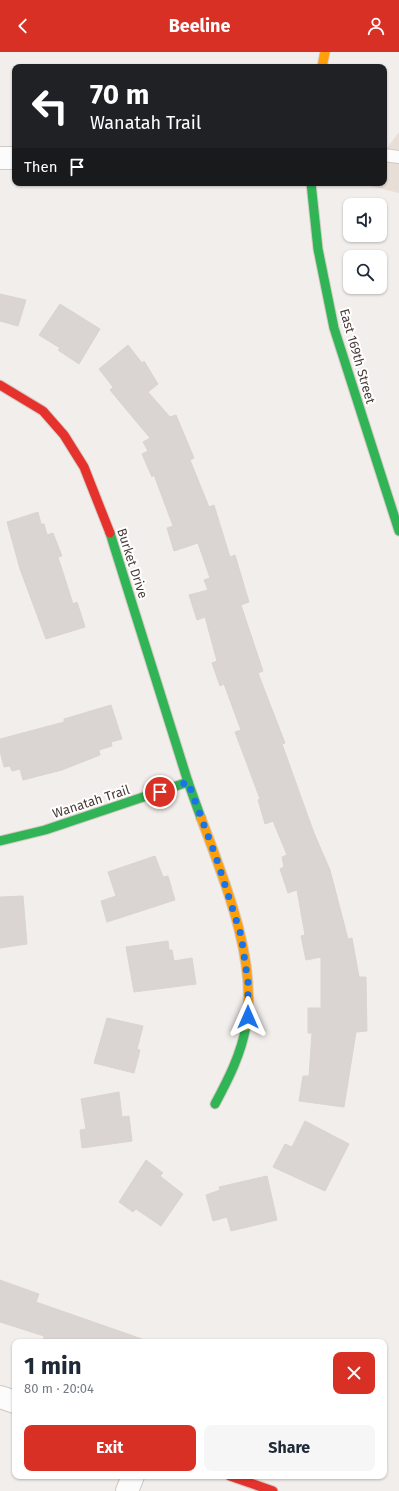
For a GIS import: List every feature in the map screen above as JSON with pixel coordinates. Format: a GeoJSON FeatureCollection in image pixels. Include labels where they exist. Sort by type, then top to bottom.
{"type":"FeatureCollection","features":[{"type":"Feature","properties":{"kind":"street"},"geometry":{"type":"LineString","coordinates":[[323,64],[325,52]]}},
{"type":"Feature","properties":{"kind":"street"},"geometry":{"type":"LineString","coordinates":[[0,158],[12,158]]}},
{"type":"Feature","properties":{"kind":"street","name":"East 169th Street"},"geometry":{"type":"LineString","coordinates":[[311,186],[318,250],[334,328],[399,531]]}},
{"type":"Feature","properties":{"kind":"street","name":"Burket Drive"},"geometry":{"type":"LineString","coordinates":[[0,385],[43,411],[64,435],[84,467],[110,533],[188,782],[217,860],[241,935],[248,982],[248,1017],[242,1044],[234,1068],[215,1104]]}},
{"type":"Feature","properties":{"kind":"street","name":"Wanatah Trail"},"geometry":{"type":"LineString","coordinates":[[0,841],[45,830],[188,782]]}},
{"type":"Feature","properties":{"kind":"street"},"geometry":{"type":"LineString","coordinates":[[0,1397],[12,1401]]}},
{"type":"Feature","properties":{"kind":"street"},"geometry":{"type":"LineString","coordinates":[[128,1491],[132,1479]]}},
{"type":"Feature","properties":{"kind":"street"},"geometry":{"type":"LineString","coordinates":[[239,1479],[273,1491]]}},
{"type":"Feature","properties":{"kind":"lane"},"geometry":{"type":"LineString","coordinates":[[387,155],[399,157]]}},
{"type":"Feature","properties":{"kind":"shaded area"},"geometry":{"type":"Polygon","coordinates":[[[399,132],[399,193],[370,186],[387,186],[387,148],[399,132]]]}},
{"type":"Feature","properties":{"kind":"building"},"geometry":{"type":"Polygon","coordinates":[[[0,294],[26,300],[18,326],[0,321],[0,294]]]}},
{"type":"Feature","properties":{"kind":"building"},"geometry":{"type":"Polygon","coordinates":[[[60,304],[100,329],[79,364],[58,350],[60,348],[39,335],[60,304]]]}},
{"type":"Feature","properties":{"kind":"building"},"geometry":{"type":"Polygon","coordinates":[[[128,345],[142,363],[144,361],[158,384],[148,392],[170,417],[176,415],[194,458],[190,460],[209,507],[214,505],[230,557],[235,555],[249,602],[241,605],[263,671],[258,673],[285,743],[282,744],[314,833],[330,870],[348,939],[352,938],[359,977],[366,977],[367,1031],[356,1032],[344,1107],[299,1101],[303,1076],[309,1076],[312,1033],[308,1033],[308,1008],[321,1008],[321,957],[306,960],[301,936],[305,935],[297,890],[288,893],[280,869],[284,867],[282,857],[287,855],[273,821],[265,824],[258,800],[260,799],[235,732],[241,730],[224,684],[220,686],[212,663],[217,661],[205,617],[197,620],[189,595],[208,590],[204,580],[210,578],[198,543],[174,551],[167,528],[173,526],[154,475],[152,477],[142,454],[148,451],[143,442],[150,438],[110,390],[113,387],[99,369],[128,345]]]}},
{"type":"Feature","properties":{"kind":"building"},"geometry":{"type":"Polygon","coordinates":[[[38,512],[41,524],[44,524],[47,535],[53,533],[62,556],[58,557],[73,604],[77,602],[85,627],[46,639],[20,569],[7,522],[38,512]]]}},
{"type":"Feature","properties":{"kind":"building"},"geometry":{"type":"Polygon","coordinates":[[[111,705],[122,739],[111,742],[112,746],[99,750],[100,755],[62,770],[23,780],[20,769],[12,771],[10,766],[4,767],[0,751],[0,739],[64,722],[64,719],[111,705]]]}},
{"type":"Feature","properties":{"kind":"building"},"geometry":{"type":"Polygon","coordinates":[[[155,856],[163,877],[168,876],[175,900],[107,922],[101,901],[116,896],[108,872],[155,856]]]}},
{"type":"Feature","properties":{"kind":"building"},"geometry":{"type":"Polygon","coordinates":[[[23,896],[27,944],[0,948],[0,897],[23,896]]]}},
{"type":"Feature","properties":{"kind":"building"},"geometry":{"type":"Polygon","coordinates":[[[168,941],[169,950],[172,950],[174,961],[192,958],[196,984],[134,992],[126,947],[168,941]]]}},
{"type":"Feature","properties":{"kind":"building"},"geometry":{"type":"Polygon","coordinates":[[[107,1018],[143,1026],[137,1049],[140,1050],[134,1073],[94,1063],[107,1018]]]}},
{"type":"Feature","properties":{"kind":"building"},"geometry":{"type":"Polygon","coordinates":[[[119,1092],[122,1117],[129,1116],[132,1141],[82,1148],[80,1130],[86,1129],[81,1099],[119,1092]]]}},
{"type":"Feature","properties":{"kind":"building"},"geometry":{"type":"Polygon","coordinates":[[[305,1121],[349,1144],[325,1191],[273,1167],[285,1144],[292,1147],[305,1121]]]}},
{"type":"Feature","properties":{"kind":"building"},"geometry":{"type":"Polygon","coordinates":[[[146,1160],[163,1173],[160,1176],[183,1194],[161,1226],[136,1209],[133,1212],[119,1202],[146,1160]]]}},
{"type":"Feature","properties":{"kind":"building"},"geometry":{"type":"Polygon","coordinates":[[[267,1176],[277,1220],[231,1231],[227,1217],[213,1221],[206,1195],[220,1190],[219,1187],[267,1176]]]}},
{"type":"Feature","properties":{"kind":"building"},"geometry":{"type":"Polygon","coordinates":[[[0,1280],[39,1294],[36,1302],[142,1339],[44,1339],[44,1336],[0,1322],[0,1280]]]}},
{"type":"Feature","properties":{"kind":"traffic: fast"},"geometry":{"type":"LineString","coordinates":[[311,186],[318,249],[334,328],[399,531]]}},
{"type":"Feature","properties":{"kind":"traffic: fast"},"geometry":{"type":"LineString","coordinates":[[110,533],[188,782],[201,818]]}},
{"type":"Feature","properties":{"kind":"traffic: fast"},"geometry":{"type":"LineString","coordinates":[[0,841],[45,830],[188,782]]}},
{"type":"Feature","properties":{"kind":"traffic: fast"},"geometry":{"type":"LineString","coordinates":[[215,1104],[234,1066],[246,1026]]}},
{"type":"Feature","properties":{"kind":"traffic: slow"},"geometry":{"type":"LineString","coordinates":[[323,64],[325,52]]}},
{"type":"Feature","properties":{"kind":"traffic: slow"},"geometry":{"type":"LineString","coordinates":[[201,818],[229,893],[237,920],[247,975],[248,1001],[246,1026]]}},
{"type":"Feature","properties":{"kind":"traffic: jam"},"geometry":{"type":"LineString","coordinates":[[0,385],[43,411],[64,435],[84,467],[110,533]]}},
{"type":"Feature","properties":{"kind":"traffic: jam"},"geometry":{"type":"LineString","coordinates":[[239,1479],[273,1491]]}},
{"type":"Feature","properties":{"kind":"route"},"geometry":{"type":"LineString","coordinates":[[160,792],[188,782],[217,860],[241,935],[248,982],[248,1017]]}}]}
